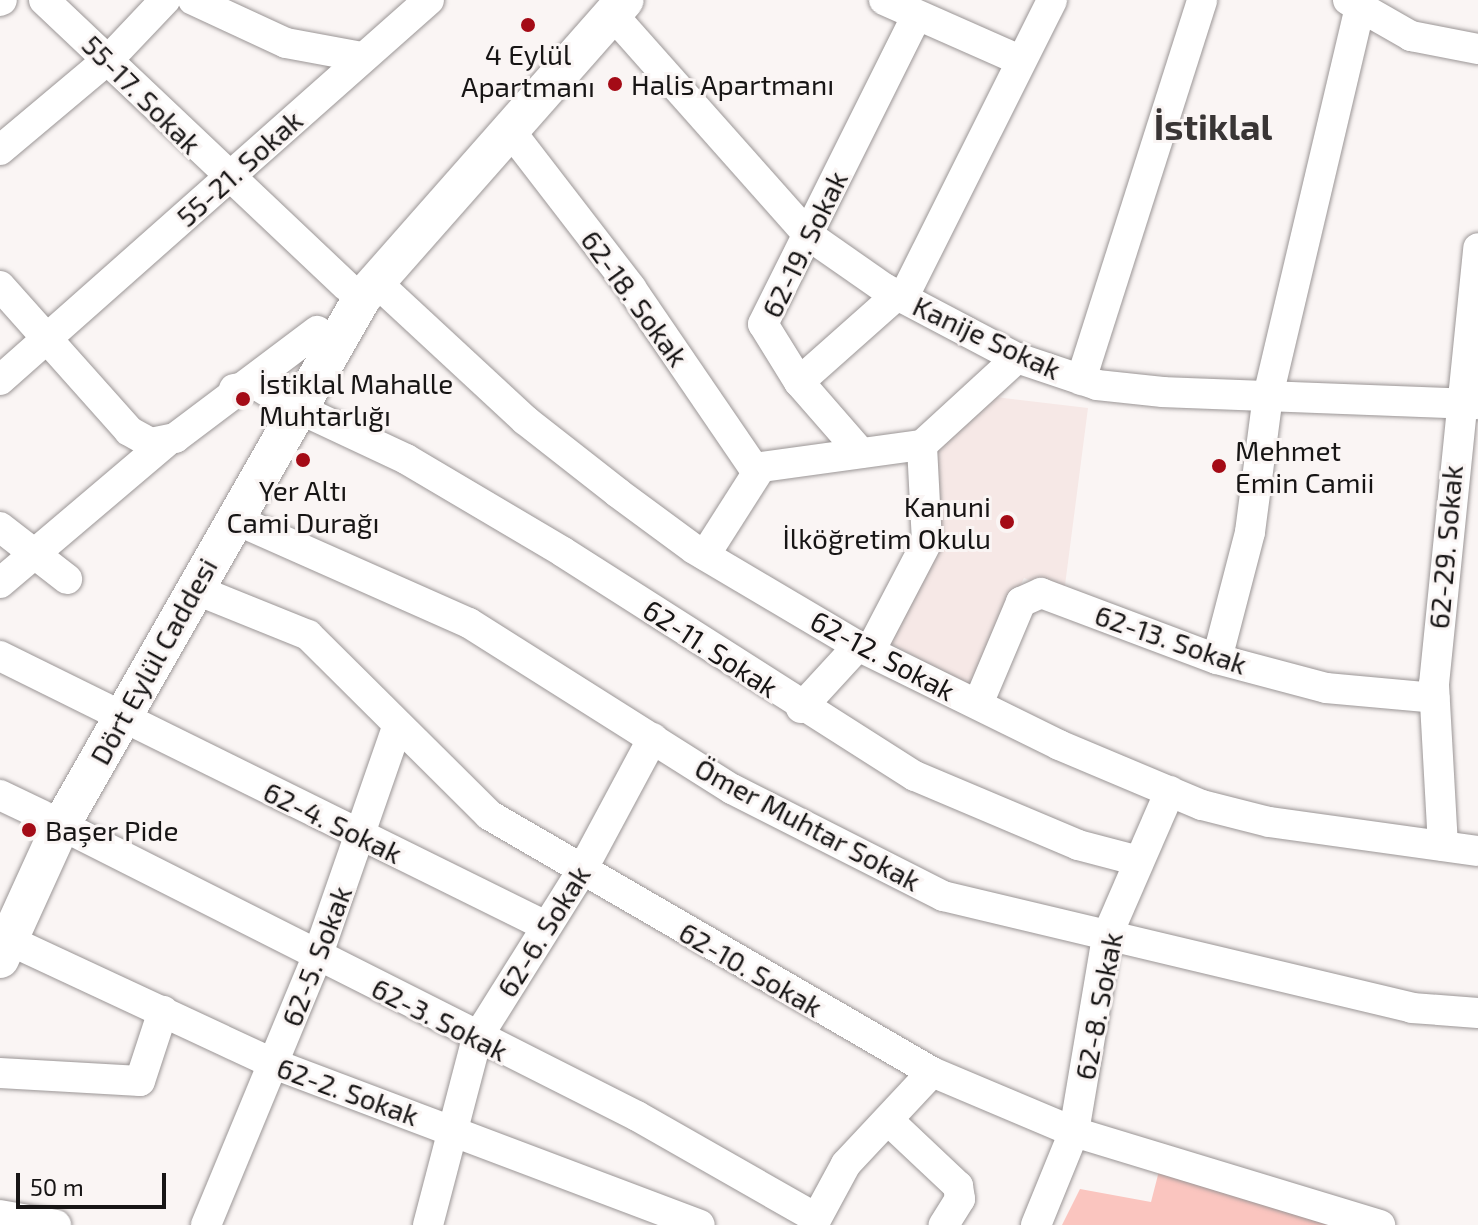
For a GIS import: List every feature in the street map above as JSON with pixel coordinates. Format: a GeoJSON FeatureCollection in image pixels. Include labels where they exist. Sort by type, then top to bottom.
{"type":"FeatureCollection","features":[{"type":"Feature","properties":{"kind":"main road","name":"Dört Eylül Caddesi"},"geometry":{"type":"LineString","coordinates":[[114,713],[194,589],[232,518],[287,403],[317,331],[508,128],[605,3]]}},
{"type":"Feature","properties":{"kind":"main road","name":"Dört Eylül Caddesi"},"geometry":{"type":"LineString","coordinates":[[0,891],[51,820],[287,403],[360,284],[605,3]]}},
{"type":"Feature","properties":{"kind":"main road","name":"Dört Eylül Caddesi"},"geometry":{"type":"LineString","coordinates":[[2,948],[51,820]]}},
{"type":"Feature","properties":{"kind":"street","name":"55-17. Sokak"},"geometry":{"type":"LineString","coordinates":[[44,0],[111,57],[227,181],[360,284]]}},
{"type":"Feature","properties":{"kind":"street"},"geometry":{"type":"LineString","coordinates":[[0,150],[111,57],[165,0]]}},
{"type":"Feature","properties":{"kind":"street"},"geometry":{"type":"LineString","coordinates":[[193,0],[286,43],[362,57]]}},
{"type":"Feature","properties":{"kind":"street","name":"55-21. Sokak"},"geometry":{"type":"LineString","coordinates":[[0,380],[429,0]]}},
{"type":"Feature","properties":{"kind":"street"},"geometry":{"type":"LineString","coordinates":[[884,0],[916,17],[1017,59]]}},
{"type":"Feature","properties":{"kind":"street"},"geometry":{"type":"LineString","coordinates":[[799,382],[900,296],[1017,59],[1052,0]]}},
{"type":"Feature","properties":{"kind":"street"},"geometry":{"type":"LineString","coordinates":[[1081,380],[1202,0]]}},
{"type":"Feature","properties":{"kind":"street","name":"Kanije Sokak"},"geometry":{"type":"LineString","coordinates":[[605,3],[808,235],[900,296],[1017,358],[1081,380],[1268,396],[1468,403]]}},
{"type":"Feature","properties":{"kind":"street"},"geometry":{"type":"LineString","coordinates":[[1217,659],[1250,532],[1268,396],[1369,6],[1411,36],[1478,49]]}},
{"type":"Feature","properties":{"kind":"street","name":"62-19. Sokak"},"geometry":{"type":"LineString","coordinates":[[861,453],[799,382],[763,324],[916,17]]}},
{"type":"Feature","properties":{"kind":"street","name":"62-18. Sokak"},"geometry":{"type":"LineString","coordinates":[[508,128],[631,288],[756,471]]}},
{"type":"Feature","properties":{"kind":"street","name":"62-29. Sokak"},"geometry":{"type":"LineString","coordinates":[[1443,846],[1435,698],[1468,403],[1478,248]]}},
{"type":"Feature","properties":{"kind":"street","name":"62-12. Sokak"},"geometry":{"type":"LineString","coordinates":[[360,284],[525,420],[705,555],[864,648],[978,704],[1170,791],[1269,822],[1478,851]]}},
{"type":"Feature","properties":{"kind":"street"},"geometry":{"type":"LineString","coordinates":[[0,286],[133,434],[166,442]]}},
{"type":"Feature","properties":{"kind":"street"},"geometry":{"type":"LineString","coordinates":[[0,583],[166,442],[234,389],[317,331]]}},
{"type":"Feature","properties":{"kind":"street"},"geometry":{"type":"LineString","coordinates":[[705,555],[756,471],[922,445],[1017,358]]}},
{"type":"Feature","properties":{"kind":"street","name":"62-11. Sokak"},"geometry":{"type":"LineString","coordinates":[[234,389],[257,385],[287,403],[406,459],[537,537],[801,708],[969,801],[1139,861]]}},
{"type":"Feature","properties":{"kind":"street"},"geometry":{"type":"LineString","coordinates":[[801,708],[864,648],[927,542],[922,445]]}},
{"type":"Feature","properties":{"kind":"street","name":"Ömer Muhtar Sokak"},"geometry":{"type":"LineString","coordinates":[[232,518],[469,623],[653,738],[847,852],[943,896],[1412,1008],[1478,1013]]}},
{"type":"Feature","properties":{"kind":"street"},"geometry":{"type":"LineString","coordinates":[[0,527],[67,579]]}},
{"type":"Feature","properties":{"kind":"street","name":"62-10. Sokak"},"geometry":{"type":"LineString","coordinates":[[194,589],[308,635],[397,727],[489,815],[581,872],[932,1072],[1074,1132],[1380,1225]]}},
{"type":"Feature","properties":{"kind":"street","name":"62-13. Sokak"},"geometry":{"type":"LineString","coordinates":[[978,704],[1021,602],[1034,593],[1217,659],[1326,688],[1435,698]]}},
{"type":"Feature","properties":{"kind":"street","name":"62-4. Sokak"},"geometry":{"type":"LineString","coordinates":[[0,656],[545,926]]}},
{"type":"Feature","properties":{"kind":"street","name":"62-5. Sokak"},"geometry":{"type":"LineString","coordinates":[[206,1225],[317,957],[362,837],[397,727]]}},
{"type":"Feature","properties":{"kind":"street","name":"62-6. Sokak"},"geometry":{"type":"LineString","coordinates":[[428,1225],[477,1038],[581,872],[653,738]]}},
{"type":"Feature","properties":{"kind":"street","name":"62-8. Sokak"},"geometry":{"type":"LineString","coordinates":[[1036,1225],[1074,1132],[1107,936],[1170,791]]}},
{"type":"Feature","properties":{"kind":"street","name":"62-3. Sokak"},"geometry":{"type":"LineString","coordinates":[[0,795],[637,1116],[814,1222]]}},
{"type":"Feature","properties":{"kind":"street","name":"62-2. Sokak"},"geometry":{"type":"LineString","coordinates":[[2,948],[163,1011],[274,1064],[453,1129],[700,1225]]}},
{"type":"Feature","properties":{"kind":"street"},"geometry":{"type":"LineString","coordinates":[[0,1073],[140,1081],[163,1011]]}},
{"type":"Feature","properties":{"kind":"street"},"geometry":{"type":"LineString","coordinates":[[814,1222],[846,1164],[932,1072]]}},
{"type":"Feature","properties":{"kind":"street"},"geometry":{"type":"LineString","coordinates":[[889,1121],[958,1186],[960,1199],[944,1225]]}},
{"type":"Feature","properties":{"kind":"street"},"geometry":{"type":"LineString","coordinates":[[0,1215],[56,1225]]}},
{"type":"Feature","properties":{"kind":"shaded area","name":"Kanuni İlköğretim Okulu"},"geometry":{"type":"Polygon","coordinates":[[[996,397],[1088,408],[1064,593],[1024,578],[971,687],[888,642],[941,545],[934,454],[996,397]]]}},
{"type":"Feature","properties":{"kind":"shaded area"},"geometry":{"type":"Polygon","coordinates":[[[1159,1171],[1346,1225],[1062,1225],[1080,1189],[1151,1202],[1159,1171]]]}},
{"type":"Feature","properties":{"kind":"place","name":"4 Eylül Apartmanı"},"geometry":{"type":"Point","coordinates":[528,25]}},
{"type":"Feature","properties":{"kind":"place","name":"Halis Apartmanı"},"geometry":{"type":"Point","coordinates":[615,84]}},
{"type":"Feature","properties":{"kind":"place","name":"İstiklal Mahalle Muhtarlığı"},"geometry":{"type":"Point","coordinates":[243,399]}},
{"type":"Feature","properties":{"kind":"place","name":"Yer Altı Cami Durağı"},"geometry":{"type":"Point","coordinates":[303,460]}},
{"type":"Feature","properties":{"kind":"place","name":"Mehmet Emin Camii"},"geometry":{"type":"Point","coordinates":[1219,466]}},
{"type":"Feature","properties":{"kind":"place","name":"Kanuni İlköğretim Okulu"},"geometry":{"type":"Point","coordinates":[1007,522]}},
{"type":"Feature","properties":{"kind":"place","name":"Başer Pide"},"geometry":{"type":"Point","coordinates":[29,830]}},
{"type":"Feature","properties":{"kind":"district","name":"İstiklal"},"geometry":{"type":"Point","coordinates":[1213,126]}}]}
